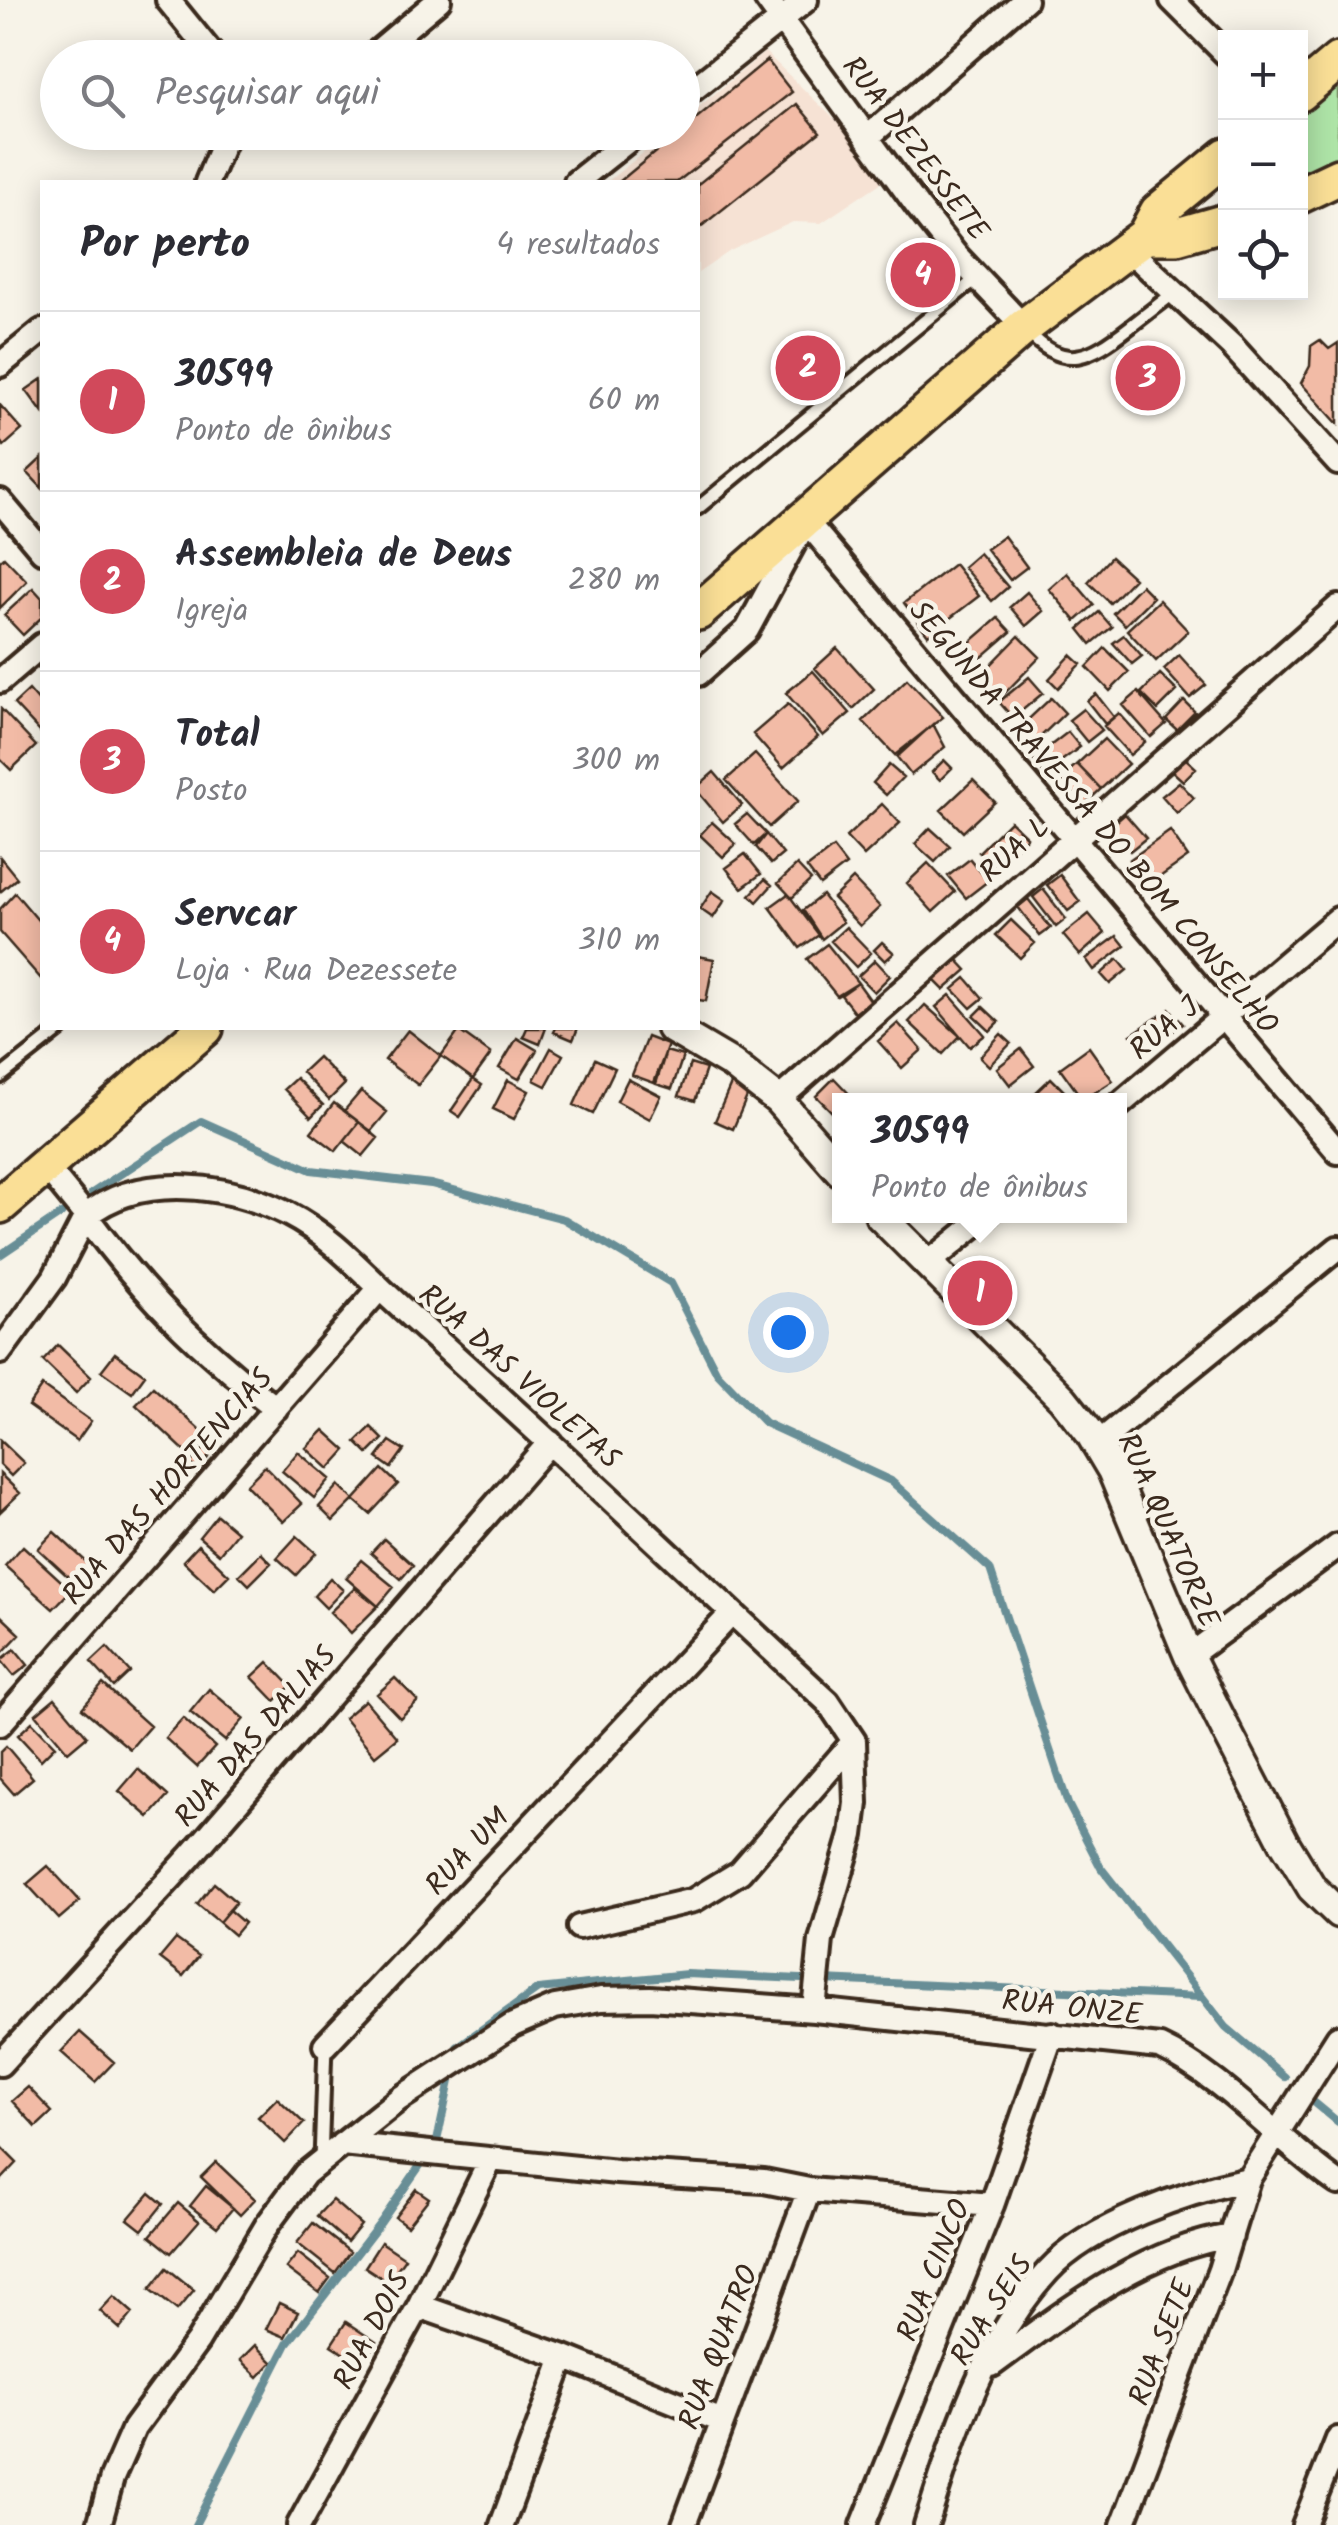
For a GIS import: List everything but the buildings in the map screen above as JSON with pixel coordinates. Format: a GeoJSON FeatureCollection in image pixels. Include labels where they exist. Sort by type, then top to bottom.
{"type":"FeatureCollection","features":[{"type":"Feature","properties":{"kind":"main road"},"geometry":{"type":"LineString","coordinates":[[1308,86],[1338,61]]}},
{"type":"Feature","properties":{"kind":"main road"},"geometry":{"type":"LineString","coordinates":[[700,610],[1024,327],[1136,242],[1158,212],[1218,163]]}},
{"type":"Feature","properties":{"kind":"main road"},"geometry":{"type":"LineString","coordinates":[[1308,190],[1338,177]]}},
{"type":"Feature","properties":{"kind":"main road"},"geometry":{"type":"LineString","coordinates":[[1136,242],[1218,224]]}},
{"type":"Feature","properties":{"kind":"main road"},"geometry":{"type":"LineString","coordinates":[[4,1194],[46,1167],[203,1030]]}},
{"type":"Feature","properties":{"kind":"street"},"geometry":{"type":"LineString","coordinates":[[168,0],[200,40]]}},
{"type":"Feature","properties":{"kind":"street"},"geometry":{"type":"LineString","coordinates":[[391,40],[439,0]]}},
{"type":"Feature","properties":{"kind":"street","name":"RUA DEZESSETE"},"geometry":{"type":"LineString","coordinates":[[767,0],[956,254],[1024,327]]}},
{"type":"Feature","properties":{"kind":"street"},"geometry":{"type":"LineString","coordinates":[[700,84],[806,0]]}},
{"type":"Feature","properties":{"kind":"street"},"geometry":{"type":"LineString","coordinates":[[867,138],[1024,0]]}},
{"type":"Feature","properties":{"kind":"street"},"geometry":{"type":"LineString","coordinates":[[1172,0],[1218,46]]}},
{"type":"Feature","properties":{"kind":"street"},"geometry":{"type":"LineString","coordinates":[[209,180],[221,150]]}},
{"type":"Feature","properties":{"kind":"street"},"geometry":{"type":"LineString","coordinates":[[579,180],[616,150]]}},
{"type":"Feature","properties":{"kind":"street"},"geometry":{"type":"LineString","coordinates":[[1136,242],[1175,292],[1232,346],[1338,463]]}},
{"type":"Feature","properties":{"kind":"street"},"geometry":{"type":"LineString","coordinates":[[0,365],[40,332]]}},
{"type":"Feature","properties":{"kind":"street"},"geometry":{"type":"LineString","coordinates":[[0,501],[40,549]]}},
{"type":"Feature","properties":{"kind":"street"},"geometry":{"type":"LineString","coordinates":[[700,672],[746,630],[806,521]]}},
{"type":"Feature","properties":{"kind":"street","name":"SEGUNDA TRAVESSA DO BOM CONSELHO"},"geometry":{"type":"LineString","coordinates":[[806,521],[1338,1152]]}},
{"type":"Feature","properties":{"kind":"street","name":"RUA L"},"geometry":{"type":"LineString","coordinates":[[778,1100],[1338,607]]}},
{"type":"Feature","properties":{"kind":"street"},"geometry":{"type":"LineString","coordinates":[[0,681],[40,647]]}},
{"type":"Feature","properties":{"kind":"street","name":"RUA J"},"geometry":{"type":"LineString","coordinates":[[1127,1098],[1338,920]]}},
{"type":"Feature","properties":{"kind":"street"},"geometry":{"type":"LineString","coordinates":[[674,1030],[732,1064],[778,1100],[832,1162]]}},
{"type":"Feature","properties":{"kind":"street"},"geometry":{"type":"LineString","coordinates":[[46,1167],[112,1252],[180,1328],[212,1359],[276,1408]]}},
{"type":"Feature","properties":{"kind":"street","name":"RUA DAS VIOLETAS"},"geometry":{"type":"LineString","coordinates":[[86,1216],[105,1201],[132,1191],[212,1191],[253,1199],[319,1232],[828,1702],[854,1741]]}},
{"type":"Feature","properties":{"kind":"street"},"geometry":{"type":"LineString","coordinates":[[0,1352],[54,1278],[86,1216]]}},
{"type":"Feature","properties":{"kind":"street","name":"RUA QUATORZE"},"geometry":{"type":"LineString","coordinates":[[887,1223],[1063,1400],[1097,1444],[1132,1515],[1189,1656],[1284,1842],[1312,1888],[1338,1913]]}},
{"type":"Feature","properties":{"kind":"street"},"geometry":{"type":"LineString","coordinates":[[926,1265],[977,1223]]}},
{"type":"Feature","properties":{"kind":"street"},"geometry":{"type":"LineString","coordinates":[[1097,1444],[1338,1248]]}},
{"type":"Feature","properties":{"kind":"street","name":"RUA DAS HORTENCIAS"},"geometry":{"type":"LineString","coordinates":[[0,1724],[380,1288]]}},
{"type":"Feature","properties":{"kind":"street","name":"RUA DAS DALIAS"},"geometry":{"type":"LineString","coordinates":[[0,2064],[190,1857],[550,1442]]}},
{"type":"Feature","properties":{"kind":"street"},"geometry":{"type":"LineString","coordinates":[[1189,1656],[1338,1546]]}},
{"type":"Feature","properties":{"kind":"street","name":"RUA UM"},"geometry":{"type":"LineString","coordinates":[[325,2046],[732,1613]]}},
{"type":"Feature","properties":{"kind":"street"},"geometry":{"type":"LineString","coordinates":[[580,1927],[694,1900],[740,1872],[854,1741]]}},
{"type":"Feature","properties":{"kind":"street"},"geometry":{"type":"LineString","coordinates":[[99,2525],[112,2478],[134,2428],[198,2342],[268,2226],[305,2174],[399,2099],[513,2025],[555,2007],[650,1998],[814,2010],[828,1910],[852,1835],[856,1803],[854,1741]]}},
{"type":"Feature","properties":{"kind":"street","name":"RUA ONZE"},"geometry":{"type":"LineString","coordinates":[[814,2010],[1160,2047],[1211,2077],[1338,2183]]}},
{"type":"Feature","properties":{"kind":"street","name":"RUA CINCO"},"geometry":{"type":"LineString","coordinates":[[863,2525],[992,2204],[1052,2034]]}},
{"type":"Feature","properties":{"kind":"street"},"geometry":{"type":"LineString","coordinates":[[1248,2179],[1338,2037]]}},
{"type":"Feature","properties":{"kind":"street"},"geometry":{"type":"LineString","coordinates":[[342,2144],[490,2161],[730,2178],[809,2190],[992,2204]]}},
{"type":"Feature","properties":{"kind":"street","name":"RUA DOIS"},"geometry":{"type":"LineString","coordinates":[[299,2525],[419,2306],[490,2161]]}},
{"type":"Feature","properties":{"kind":"street","name":"RUA SETE"},"geometry":{"type":"LineString","coordinates":[[1123,2525],[1248,2179]]}},
{"type":"Feature","properties":{"kind":"street","name":"RUA SEIS"},"geometry":{"type":"LineString","coordinates":[[926,2525],[949,2452],[981,2373],[1049,2270],[1086,2240],[1195,2190],[1248,2179]]}},
{"type":"Feature","properties":{"kind":"street","name":"RUA QUATRO"},"geometry":{"type":"LineString","coordinates":[[684,2525],[809,2190]]}},
{"type":"Feature","properties":{"kind":"street"},"geometry":{"type":"LineString","coordinates":[[981,2373],[1090,2296],[1157,2259],[1204,2240],[1230,2236]]}},
{"type":"Feature","properties":{"kind":"street"},"geometry":{"type":"LineString","coordinates":[[419,2306],[564,2357],[722,2421]]}},
{"type":"Feature","properties":{"kind":"street"},"geometry":{"type":"LineString","coordinates":[[502,2525],[564,2357]]}},
{"type":"Feature","properties":{"kind":"street"},"geometry":{"type":"LineString","coordinates":[[1304,2525],[1338,2439]]}},
{"type":"Feature","properties":{"kind":"lane"},"geometry":{"type":"LineString","coordinates":[[700,506],[978,277]]}},
{"type":"Feature","properties":{"kind":"lane"},"geometry":{"type":"LineString","coordinates":[[1024,327],[1041,346],[1056,354],[1072,358],[1090,356],[1175,292]]}},
{"type":"Feature","properties":{"kind":"lane"},"geometry":{"type":"LineString","coordinates":[[0,1077],[59,1030]]}},
{"type":"Feature","properties":{"kind":"lane","name":"RUA UM"},"geometry":{"type":"LineString","coordinates":[[320,2162],[325,2046]]}},
{"type":"Feature","properties":{"kind":"shaded area"},"geometry":{"type":"Polygon","coordinates":[[[765,52],[854,138],[888,178],[821,223],[793,222],[730,251],[700,272],[700,180],[609,180],[647,150],[700,150],[700,106],[765,52]]]}},
{"type":"Feature","properties":{"kind":"green space"},"geometry":{"type":"Polygon","coordinates":[[[1338,74],[1338,167],[1308,183],[1308,120],[1308,100],[1338,74]]]}},
{"type":"Feature","properties":{"kind":"waterway"},"geometry":{"type":"LineString","coordinates":[[92,1193],[201,1121],[311,1170],[431,1184],[564,1219],[671,1283],[717,1373],[765,1423],[891,1481],[990,1569],[1068,1804],[1101,1868],[1226,2027],[1285,2077]]}},
{"type":"Feature","properties":{"kind":"waterway"},"geometry":{"type":"LineString","coordinates":[[0,1255],[61,1214]]}},
{"type":"Feature","properties":{"kind":"waterway"},"geometry":{"type":"LineString","coordinates":[[456,2054],[457,2047],[538,1989],[687,1974],[1201,1997]]}},
{"type":"Feature","properties":{"kind":"waterway"},"geometry":{"type":"LineString","coordinates":[[195,2525],[287,2344],[381,2222],[437,2141],[452,2072]]}},
{"type":"Feature","properties":{"kind":"waterway"},"geometry":{"type":"LineString","coordinates":[[1315,2103],[1338,2122]]}},
{"type":"Feature","properties":{"kind":"place","name":"Servcar"},"geometry":{"type":"Point","coordinates":[923,275]}},
{"type":"Feature","properties":{"kind":"place","name":"Assembleia de Deus"},"geometry":{"type":"Point","coordinates":[808,368]}},
{"type":"Feature","properties":{"kind":"place","name":"Total"},"geometry":{"type":"Point","coordinates":[1148,378]}},
{"type":"Feature","properties":{"kind":"place","name":"30599"},"geometry":{"type":"Point","coordinates":[980,1293]}}]}
